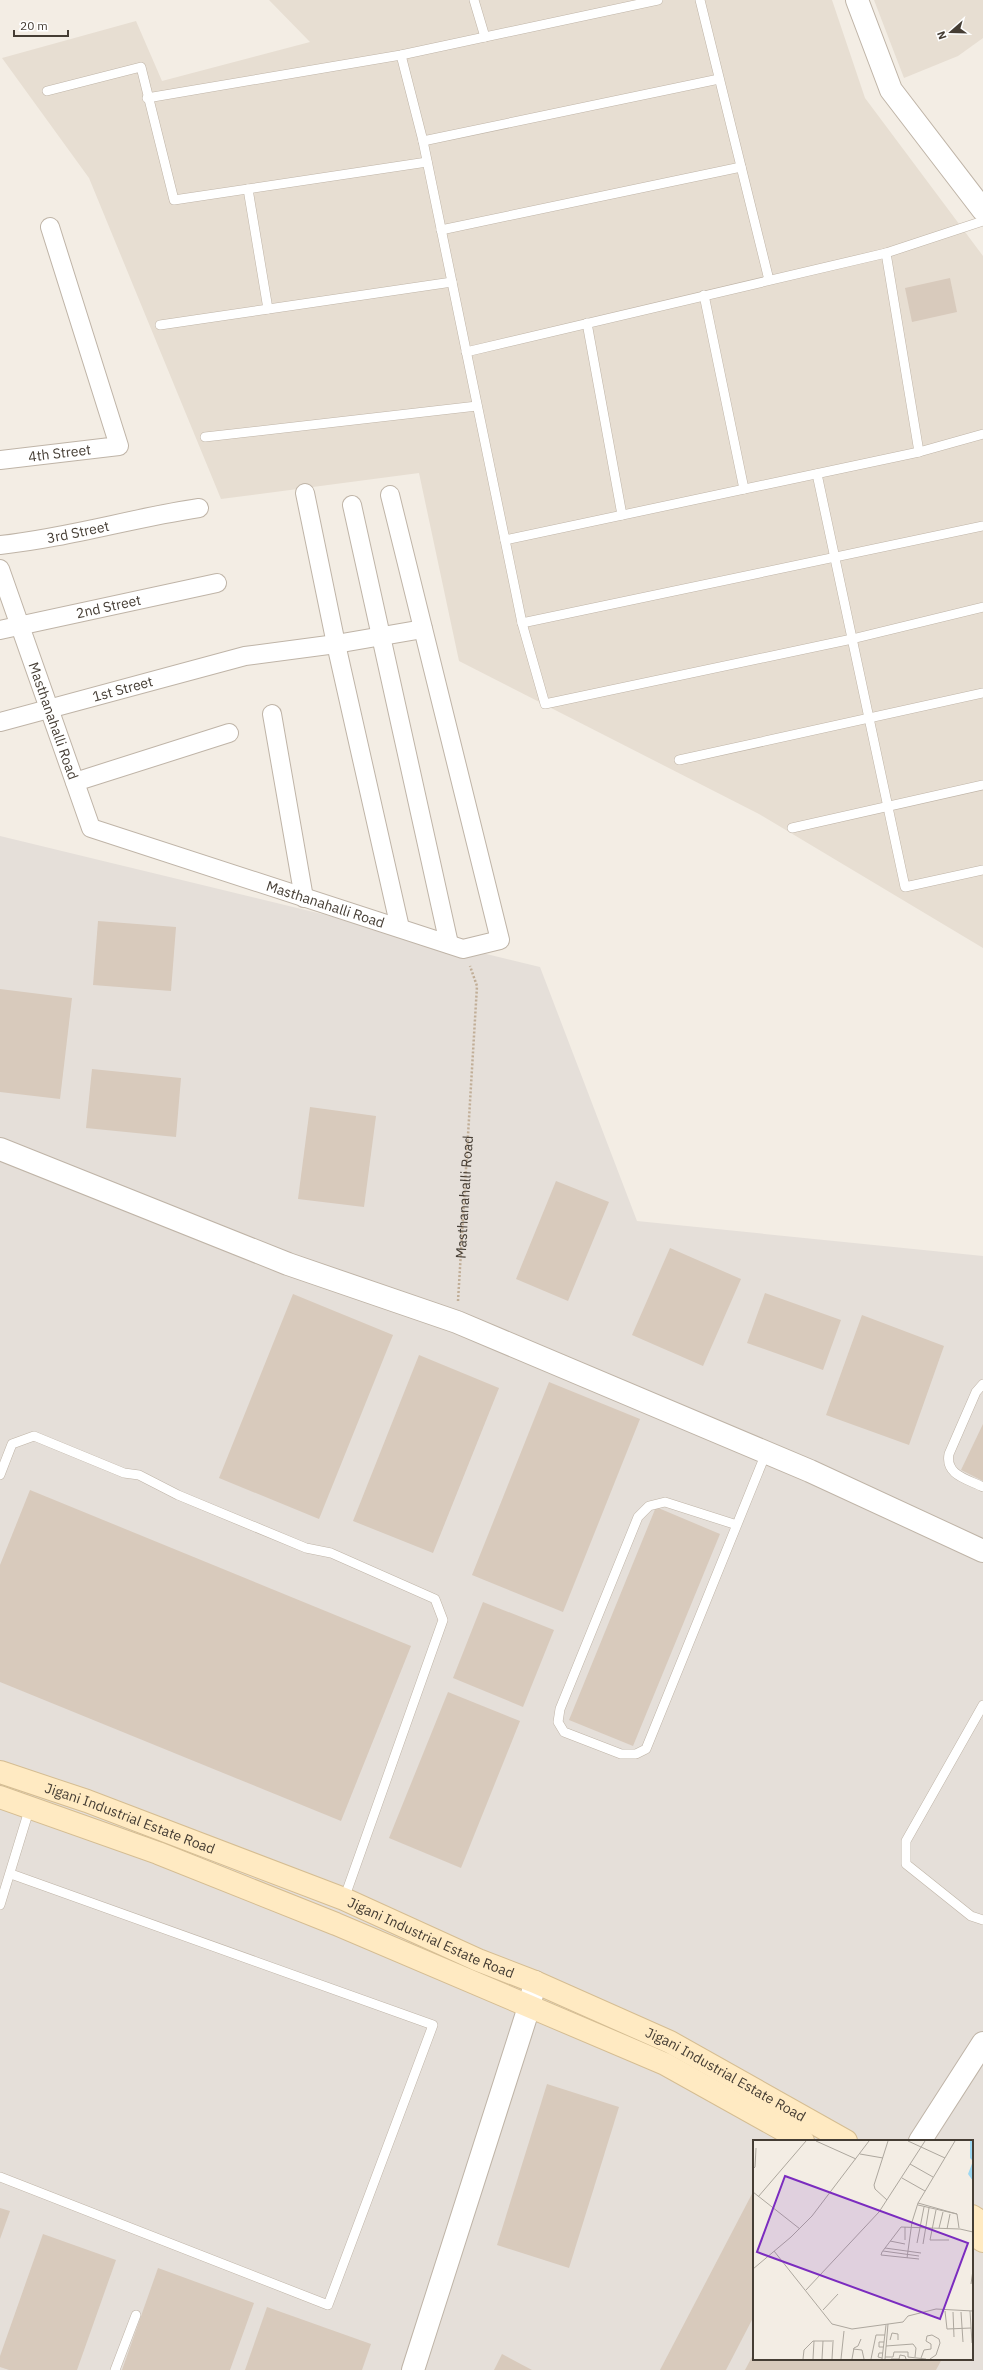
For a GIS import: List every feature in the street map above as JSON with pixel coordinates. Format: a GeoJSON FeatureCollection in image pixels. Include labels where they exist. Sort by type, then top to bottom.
{"type":"FeatureCollection","features":[{"type":"Feature","properties":{"kind":"main road","name":"Jigani Industrial Estate Road"},"geometry":{"type":"LineString","coordinates":[[0,1772],[87,1801],[344,1900],[478,1960],[535,1982],[670,2042],[844,2140]]}},
{"type":"Feature","properties":{"kind":"main road","name":"Jigani Industrial Estate Road"},"geometry":{"type":"LineString","coordinates":[[0,1797],[158,1853],[314,1915],[665,2064],[801,2140]]}},
{"type":"Feature","properties":{"kind":"main road"},"geometry":{"type":"LineString","coordinates":[[973,2217],[983,2223]]}},
{"type":"Feature","properties":{"kind":"main road"},"geometry":{"type":"LineString","coordinates":[[973,2235],[983,2241]]}},
{"type":"Feature","properties":{"kind":"street"},"geometry":{"type":"LineString","coordinates":[[857,0],[891,90],[983,210]]}},
{"type":"Feature","properties":{"kind":"street","name":"4th Street"},"geometry":{"type":"LineString","coordinates":[[0,460],[119,446],[50,227]]}},
{"type":"Feature","properties":{"kind":"street"},"geometry":{"type":"LineString","coordinates":[[305,493],[336,644],[400,928]]}},
{"type":"Feature","properties":{"kind":"street"},"geometry":{"type":"LineString","coordinates":[[352,505],[380,637],[456,947],[500,940],[390,495]]}},
{"type":"Feature","properties":{"kind":"street","name":"3rd Street"},"geometry":{"type":"LineString","coordinates":[[0,545],[34,542],[155,514],[199,508]]}},
{"type":"Feature","properties":{"kind":"street","name":"Masthanahalli Road"},"geometry":{"type":"LineString","coordinates":[[0,569],[91,828],[456,947]]}},
{"type":"Feature","properties":{"kind":"street","name":"2nd Street"},"geometry":{"type":"LineString","coordinates":[[0,630],[20,627],[217,583]]}},
{"type":"Feature","properties":{"kind":"street","name":"1st Street"},"geometry":{"type":"LineString","coordinates":[[0,722],[245,656],[336,644],[423,629]]}},
{"type":"Feature","properties":{"kind":"street"},"geometry":{"type":"LineString","coordinates":[[272,714],[304,898]]}},
{"type":"Feature","properties":{"kind":"street"},"geometry":{"type":"LineString","coordinates":[[75,782],[229,734]]}},
{"type":"Feature","properties":{"kind":"street"},"geometry":{"type":"LineString","coordinates":[[0,1149],[288,1264],[457,1322],[810,1471],[983,1551]]}},
{"type":"Feature","properties":{"kind":"street"},"geometry":{"type":"LineString","coordinates":[[413,2370],[529,2007],[535,1982]]}},
{"type":"Feature","properties":{"kind":"street"},"geometry":{"type":"LineString","coordinates":[[921,2140],[983,2043]]}},
{"type":"Feature","properties":{"kind":"lane"},"geometry":{"type":"LineString","coordinates":[[474,0],[485,37]]}},
{"type":"Feature","properties":{"kind":"lane"},"geometry":{"type":"LineString","coordinates":[[148,98],[401,54],[658,0]]}},
{"type":"Feature","properties":{"kind":"lane"},"geometry":{"type":"LineString","coordinates":[[700,0],[769,280]]}},
{"type":"Feature","properties":{"kind":"lane"},"geometry":{"type":"LineString","coordinates":[[401,54],[423,142],[522,623],[545,704],[852,639],[983,607]]}},
{"type":"Feature","properties":{"kind":"lane"},"geometry":{"type":"LineString","coordinates":[[47,91],[141,68],[174,200],[427,162]]}},
{"type":"Feature","properties":{"kind":"lane"},"geometry":{"type":"LineString","coordinates":[[423,142],[719,79]]}},
{"type":"Feature","properties":{"kind":"lane"},"geometry":{"type":"LineString","coordinates":[[441,230],[741,167]]}},
{"type":"Feature","properties":{"kind":"lane"},"geometry":{"type":"LineString","coordinates":[[248,189],[268,309]]}},
{"type":"Feature","properties":{"kind":"lane"},"geometry":{"type":"LineString","coordinates":[[466,352],[886,253],[983,221]]}},
{"type":"Feature","properties":{"kind":"lane"},"geometry":{"type":"LineString","coordinates":[[886,253],[919,452]]}},
{"type":"Feature","properties":{"kind":"lane"},"geometry":{"type":"LineString","coordinates":[[160,325],[452,282]]}},
{"type":"Feature","properties":{"kind":"lane"},"geometry":{"type":"LineString","coordinates":[[704,295],[744,489]]}},
{"type":"Feature","properties":{"kind":"lane"},"geometry":{"type":"LineString","coordinates":[[588,323],[622,516]]}},
{"type":"Feature","properties":{"kind":"lane"},"geometry":{"type":"LineString","coordinates":[[206,437],[477,406]]}},
{"type":"Feature","properties":{"kind":"lane"},"geometry":{"type":"LineString","coordinates":[[505,540],[919,452],[983,434]]}},
{"type":"Feature","properties":{"kind":"lane"},"geometry":{"type":"LineString","coordinates":[[816,474],[905,887],[983,870]]}},
{"type":"Feature","properties":{"kind":"lane"},"geometry":{"type":"LineString","coordinates":[[522,623],[834,556],[983,526]]}},
{"type":"Feature","properties":{"kind":"lane"},"geometry":{"type":"LineString","coordinates":[[679,760],[983,693]]}},
{"type":"Feature","properties":{"kind":"lane"},"geometry":{"type":"LineString","coordinates":[[792,828],[983,785]]}},
{"type":"Feature","properties":{"kind":"lane"},"geometry":{"type":"LineString","coordinates":[[983,1384],[976,1392],[947,1463],[952,1472],[983,1487]]}},
{"type":"Feature","properties":{"kind":"lane"},"geometry":{"type":"LineString","coordinates":[[0,1475],[12,1444],[34,1436],[124,1473],[139,1475],[178,1495],[306,1548],[331,1552],[435,1599],[443,1620],[344,1900]]}},
{"type":"Feature","properties":{"kind":"lane"},"geometry":{"type":"LineString","coordinates":[[737,1525],[665,1502],[649,1506],[638,1517],[560,1709],[558,1722],[564,1732],[621,1754],[636,1754],[646,1749],[737,1525],[766,1453]]}},
{"type":"Feature","properties":{"kind":"lane"},"geometry":{"type":"LineString","coordinates":[[983,1705],[906,1841],[906,1864],[971,1916],[983,1920]]}},
{"type":"Feature","properties":{"kind":"lane"},"geometry":{"type":"LineString","coordinates":[[0,1905],[11,1874],[30,1807]]}},
{"type":"Feature","properties":{"kind":"lane"},"geometry":{"type":"LineString","coordinates":[[0,2177],[328,2305],[433,2025],[11,1874]]}},
{"type":"Feature","properties":{"kind":"lane"},"geometry":{"type":"LineString","coordinates":[[115,2370],[136,2315]]}},
{"type":"Feature","properties":{"kind":"path","name":"Masthanahalli Road"},"geometry":{"type":"LineString","coordinates":[[456,947],[478,986],[457,1322]]}},
{"type":"Feature","properties":{"kind":"shaded area"},"geometry":{"type":"Polygon","coordinates":[[[269,0],[832,0],[865,98],[983,256],[983,948],[759,814],[459,661],[419,473],[221,499],[89,178],[2,58],[136,21],[162,81],[310,42],[269,0]]]}},
{"type":"Feature","properties":{"kind":"shaded area"},"geometry":{"type":"Polygon","coordinates":[[[874,0],[983,0],[983,38],[958,56],[904,78],[874,0]]]}},
{"type":"Feature","properties":{"kind":"shaded area"},"geometry":{"type":"Polygon","coordinates":[[[0,836],[540,967],[637,1221],[983,1256],[983,2370],[0,2370],[0,836]]]}},
{"type":"Feature","properties":{"kind":"building"},"geometry":{"type":"Polygon","coordinates":[[[950,278],[957,312],[912,322],[905,288],[950,278]]]}},
{"type":"Feature","properties":{"kind":"building"},"geometry":{"type":"Polygon","coordinates":[[[98,921],[176,927],[171,991],[93,985],[98,921]]]}},
{"type":"Feature","properties":{"kind":"building"},"geometry":{"type":"Polygon","coordinates":[[[0,989],[72,998],[60,1099],[0,1092],[0,989]]]}},
{"type":"Feature","properties":{"kind":"building"},"geometry":{"type":"Polygon","coordinates":[[[92,1069],[181,1078],[176,1137],[86,1128],[92,1069]]]}},
{"type":"Feature","properties":{"kind":"building"},"geometry":{"type":"Polygon","coordinates":[[[310,1107],[376,1116],[364,1207],[298,1199],[310,1107]]]}},
{"type":"Feature","properties":{"kind":"building"},"geometry":{"type":"Polygon","coordinates":[[[556,1181],[609,1202],[568,1301],[516,1279],[556,1181]]]}},
{"type":"Feature","properties":{"kind":"building"},"geometry":{"type":"Polygon","coordinates":[[[670,1248],[741,1279],[703,1366],[632,1335],[670,1248]]]}},
{"type":"Feature","properties":{"kind":"building"},"geometry":{"type":"Polygon","coordinates":[[[765,1293],[841,1320],[823,1370],[747,1343],[765,1293]]]}},
{"type":"Feature","properties":{"kind":"building"},"geometry":{"type":"Polygon","coordinates":[[[293,1294],[393,1335],[319,1519],[219,1478],[293,1294]]]}},
{"type":"Feature","properties":{"kind":"building"},"geometry":{"type":"Polygon","coordinates":[[[862,1315],[944,1346],[909,1445],[826,1415],[862,1315]]]}},
{"type":"Feature","properties":{"kind":"building"},"geometry":{"type":"Polygon","coordinates":[[[419,1355],[499,1388],[433,1553],[353,1521],[419,1355]]]}},
{"type":"Feature","properties":{"kind":"building"},"geometry":{"type":"Polygon","coordinates":[[[549,1382],[640,1419],[563,1612],[472,1575],[549,1382]]]}},
{"type":"Feature","properties":{"kind":"building"},"geometry":{"type":"Polygon","coordinates":[[[983,1424],[983,1481],[961,1470],[983,1424]]]}},
{"type":"Feature","properties":{"kind":"building"},"geometry":{"type":"Polygon","coordinates":[[[30,1490],[411,1646],[341,1821],[0,1682],[0,1565],[30,1490]]]}},
{"type":"Feature","properties":{"kind":"building"},"geometry":{"type":"Polygon","coordinates":[[[656,1507],[720,1534],[633,1746],[569,1720],[656,1507]]]}},
{"type":"Feature","properties":{"kind":"building"},"geometry":{"type":"Polygon","coordinates":[[[483,1602],[554,1630],[523,1707],[453,1678],[483,1602]]]}},
{"type":"Feature","properties":{"kind":"building"},"geometry":{"type":"Polygon","coordinates":[[[448,1692],[520,1721],[461,1868],[389,1838],[448,1692]]]}},
{"type":"Feature","properties":{"kind":"building"},"geometry":{"type":"Polygon","coordinates":[[[547,2084],[619,2107],[569,2268],[497,2245],[547,2084]]]}},
{"type":"Feature","properties":{"kind":"building"},"geometry":{"type":"Polygon","coordinates":[[[753,2192],[753,2318],[726,2370],[660,2370],[753,2192]]]}},
{"type":"Feature","properties":{"kind":"building"},"geometry":{"type":"Polygon","coordinates":[[[0,2208],[10,2211],[0,2239],[0,2208]]]}},
{"type":"Feature","properties":{"kind":"building"},"geometry":{"type":"Polygon","coordinates":[[[43,2234],[116,2260],[77,2370],[9,2370],[0,2367],[0,2356],[43,2234]]]}},
{"type":"Feature","properties":{"kind":"building"},"geometry":{"type":"Polygon","coordinates":[[[158,2268],[254,2303],[230,2370],[122,2370],[158,2268]]]}},
{"type":"Feature","properties":{"kind":"building"},"geometry":{"type":"Polygon","coordinates":[[[267,2307],[371,2344],[362,2370],[245,2370],[267,2307]]]}},
{"type":"Feature","properties":{"kind":"building"},"geometry":{"type":"Polygon","coordinates":[[[502,2354],[532,2370],[494,2370],[502,2354]]]}},
{"type":"Feature","properties":{"kind":"building"},"geometry":{"type":"Polygon","coordinates":[[[753,2355],[753,2360],[941,2360],[936,2370],[745,2370],[753,2355]]]}}]}
